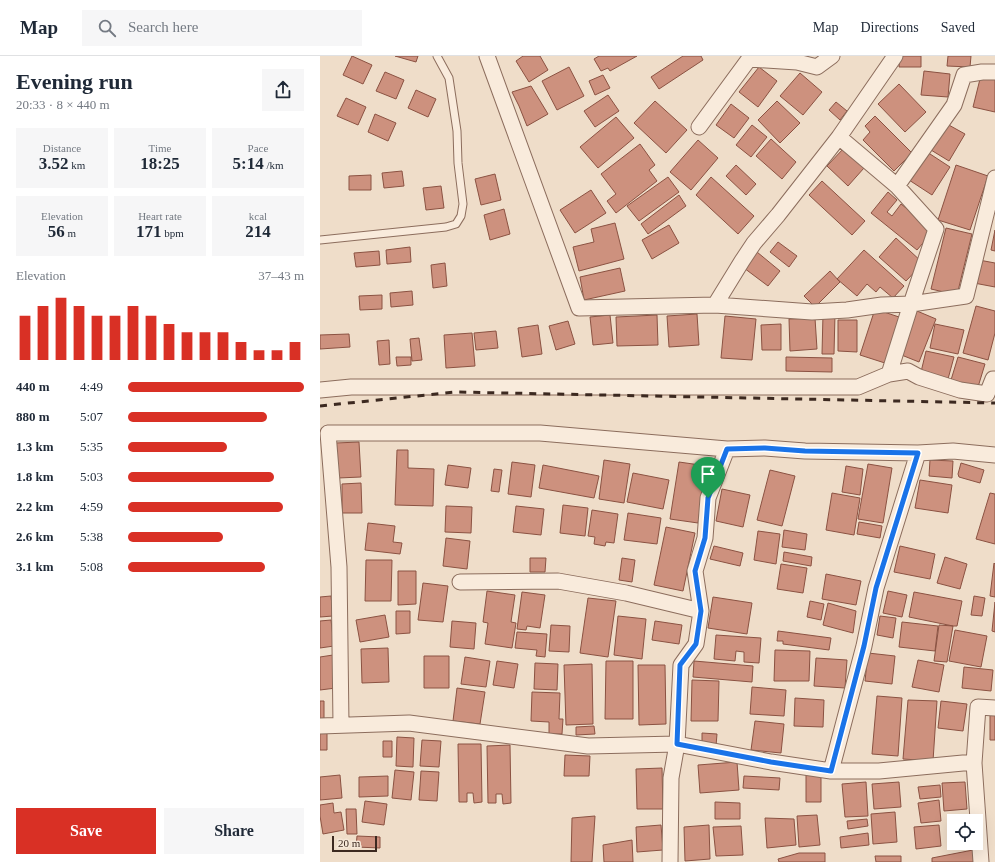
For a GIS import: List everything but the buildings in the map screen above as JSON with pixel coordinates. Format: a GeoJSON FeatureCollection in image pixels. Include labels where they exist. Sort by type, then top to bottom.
{"type":"FeatureCollection","features":[{"type":"Feature","properties":{"kind":"street"},"geometry":{"type":"LineString","coordinates":[[487,56],[579,308],[715,305],[812,312],[847,310],[882,305],[911,304],[966,296],[995,178]]}},
{"type":"Feature","properties":{"kind":"street"},"geometry":{"type":"LineString","coordinates":[[699,127],[748,58],[797,62],[817,67],[832,56]]}},
{"type":"Feature","properties":{"kind":"street"},"geometry":{"type":"LineString","coordinates":[[715,305],[754,243],[778,215],[839,137],[895,56]]}},
{"type":"Feature","properties":{"kind":"street"},"geometry":{"type":"LineString","coordinates":[[897,186],[954,105],[964,75],[982,72],[995,72]]}},
{"type":"Feature","properties":{"kind":"street"},"geometry":{"type":"LineString","coordinates":[[839,137],[897,186],[936,229],[889,374]]}},
{"type":"Feature","properties":{"kind":"street"},"geometry":{"type":"LineString","coordinates":[[320,390],[367,387],[858,387],[889,374],[908,371],[919,377],[960,390],[987,394],[994,377]]}},
{"type":"Feature","properties":{"kind":"street"},"geometry":{"type":"LineString","coordinates":[[341,725],[339,567],[324,434],[540,433],[727,449],[765,448],[805,451],[918,453],[953,451],[995,455]]}},
{"type":"Feature","properties":{"kind":"street"},"geometry":{"type":"LineString","coordinates":[[670,862],[671,778],[677,744],[680,665],[696,644],[701,611],[695,571],[705,538],[708,498],[727,449]]}},
{"type":"Feature","properties":{"kind":"street"},"geometry":{"type":"LineString","coordinates":[[831,771],[864,646],[876,588],[918,453]]}},
{"type":"Feature","properties":{"kind":"street"},"geometry":{"type":"LineString","coordinates":[[460,582],[558,581],[626,593],[701,611]]}},
{"type":"Feature","properties":{"kind":"street"},"geometry":{"type":"LineString","coordinates":[[981,862],[974,763],[978,707],[995,708]]}},
{"type":"Feature","properties":{"kind":"street"},"geometry":{"type":"LineString","coordinates":[[320,726],[409,723],[588,746],[677,744],[771,762],[831,771],[879,771],[963,762],[974,763]]}},
{"type":"Feature","properties":{"kind":"lane"},"geometry":{"type":"LineString","coordinates":[[320,240],[446,228],[456,224],[461,216],[463,204],[458,163],[457,131],[449,78],[437,56]]}},
{"type":"Feature","properties":{"kind":"railway"},"geometry":{"type":"LineString","coordinates":[[320,406],[455,392],[995,403]]}},
{"type":"Feature","properties":{"kind":"route"},"geometry":{"type":"LineString","coordinates":[[765,448],[805,451],[918,453],[876,588],[864,646],[831,771],[771,762],[677,744],[680,665],[696,644],[701,611],[695,571],[705,538],[708,498],[727,449],[765,448]]}}]}
